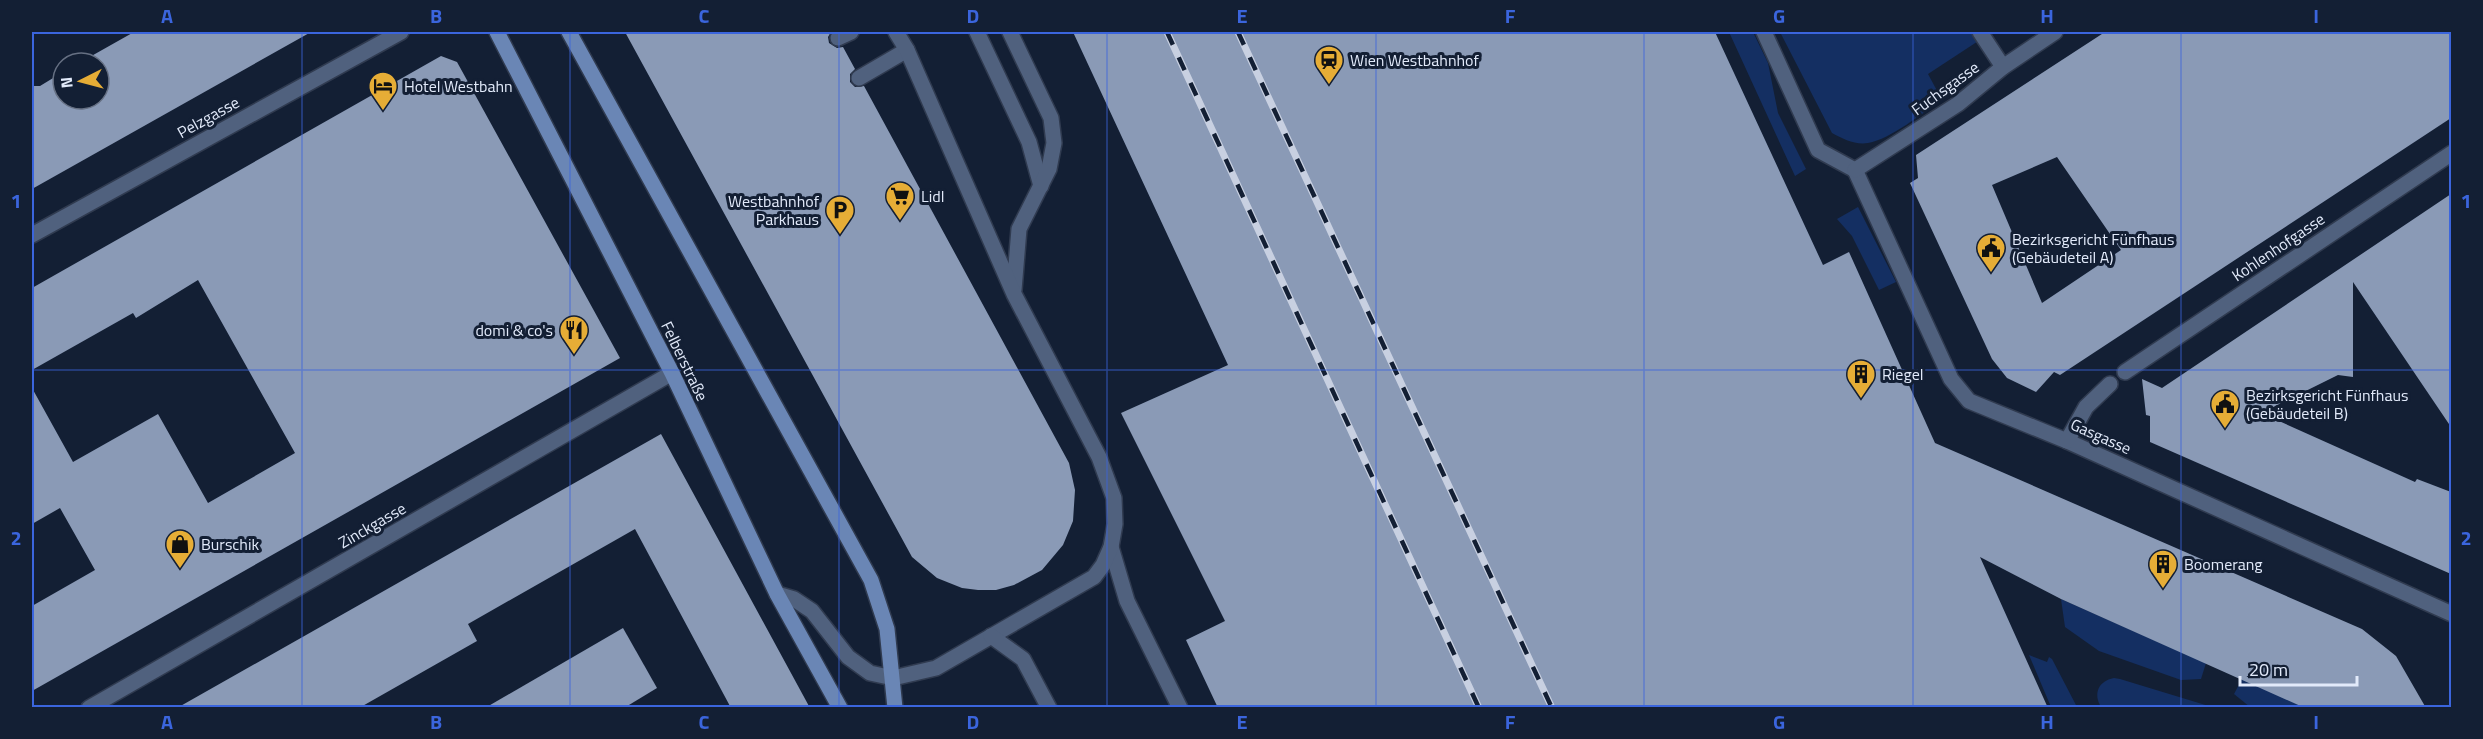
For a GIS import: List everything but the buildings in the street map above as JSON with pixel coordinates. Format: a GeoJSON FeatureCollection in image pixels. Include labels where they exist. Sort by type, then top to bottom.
{"type":"FeatureCollection","features":[{"type":"Feature","properties":{"kind":"main road","name":"Felberstraße"},"geometry":{"type":"LineString","coordinates":[[497,32],[672,373],[777,594],[840,708]]}},
{"type":"Feature","properties":{"kind":"main road"},"geometry":{"type":"LineString","coordinates":[[569,32],[871,580],[887,629],[895,708]]}},
{"type":"Feature","properties":{"kind":"street","name":"Pelzgasse"},"geometry":{"type":"LineString","coordinates":[[32,235],[401,32]]}},
{"type":"Feature","properties":{"kind":"street"},"geometry":{"type":"LineString","coordinates":[[777,594],[794,599],[812,611],[849,657],[870,673],[893,678],[936,668],[1094,577],[1103,565],[1111,547],[1115,524],[1114,498],[1102,467],[1014,294],[907,50],[896,32]]}},
{"type":"Feature","properties":{"kind":"street"},"geometry":{"type":"LineString","coordinates":[[977,32],[1029,142],[1041,186]]}},
{"type":"Feature","properties":{"kind":"street"},"geometry":{"type":"LineString","coordinates":[[1010,32],[1051,118],[1054,143],[1049,169],[1018,229],[1014,294]]}},
{"type":"Feature","properties":{"kind":"street"},"geometry":{"type":"LineString","coordinates":[[1764,32],[1818,150],[1855,170]]}},
{"type":"Feature","properties":{"kind":"street"},"geometry":{"type":"LineString","coordinates":[[1980,32],[2003,67]]}},
{"type":"Feature","properties":{"kind":"street","name":"Fuchsgasse"},"geometry":{"type":"LineString","coordinates":[[1855,170],[1958,104],[2003,67],[2055,32]]}},
{"type":"Feature","properties":{"kind":"street"},"geometry":{"type":"LineString","coordinates":[[859,78],[907,50]]}},
{"type":"Feature","properties":{"kind":"street","name":"Kohlenhofgasse"},"geometry":{"type":"LineString","coordinates":[[2125,372],[2451,153]]}},
{"type":"Feature","properties":{"kind":"street","name":"Gasgasse"},"geometry":{"type":"LineString","coordinates":[[1855,170],[1951,379],[1969,401],[2067,441],[2451,614]]}},
{"type":"Feature","properties":{"kind":"street","name":"Zinckgasse"},"geometry":{"type":"LineString","coordinates":[[89,708],[672,373]]}},
{"type":"Feature","properties":{"kind":"street"},"geometry":{"type":"LineString","coordinates":[[2067,441],[2086,407],[2110,384]]}},
{"type":"Feature","properties":{"kind":"street"},"geometry":{"type":"LineString","coordinates":[[1111,547],[1127,601],[1180,708]]}},
{"type":"Feature","properties":{"kind":"street"},"geometry":{"type":"LineString","coordinates":[[991,636],[1023,659],[1049,708]]}},
{"type":"Feature","properties":{"kind":"shaded area"},"geometry":{"type":"Polygon","coordinates":[[[1729,32],[1753,32],[1768,63],[1778,113],[1806,169],[1795,176],[1729,32]]]}},
{"type":"Feature","properties":{"kind":"shaded area"},"geometry":{"type":"Polygon","coordinates":[[[1780,32],[1992,32],[1928,74],[1942,100],[1877,141],[1858,143],[1832,133],[1780,32]]]}},
{"type":"Feature","properties":{"kind":"shaded area"},"geometry":{"type":"Polygon","coordinates":[[[1858,207],[1896,282],[1879,290],[1852,236],[1837,219],[1858,207]]]}},
{"type":"Feature","properties":{"kind":"shaded area"},"geometry":{"type":"Polygon","coordinates":[[[2061,599],[2206,663],[2201,679],[2181,680],[2099,651],[2065,627],[2061,599]]]}},
{"type":"Feature","properties":{"kind":"shaded area"},"geometry":{"type":"Polygon","coordinates":[[[2029,655],[2047,662],[2049,657],[2052,659],[2077,707],[2051,707],[2029,655]]]}},
{"type":"Feature","properties":{"kind":"shaded area"},"geometry":{"type":"Polygon","coordinates":[[[2114,678],[2212,707],[2101,707],[2097,693],[2104,682],[2114,678]]]}},
{"type":"Feature","properties":{"kind":"shaded area"},"geometry":{"type":"Polygon","coordinates":[[[2242,679],[2304,707],[2250,707],[2234,694],[2242,679]]]}},
{"type":"Feature","properties":{"kind":"railway"},"geometry":{"type":"LineString","coordinates":[[1167,32],[1479,708]]}},
{"type":"Feature","properties":{"kind":"railway"},"geometry":{"type":"LineString","coordinates":[[1238,32],[1552,708]]}},
{"type":"Feature","properties":{"kind":"place","name":"Wien Westbahnhof"},"geometry":{"type":"Point","coordinates":[1329,86]}},
{"type":"Feature","properties":{"kind":"place","name":"Hotel Westbahn"},"geometry":{"type":"Point","coordinates":[383,112]}},
{"type":"Feature","properties":{"kind":"place","name":"Lidl"},"geometry":{"type":"Point","coordinates":[900,222]}},
{"type":"Feature","properties":{"kind":"place","name":"Westbahnhof Parkhaus"},"geometry":{"type":"Point","coordinates":[840,236]}},
{"type":"Feature","properties":{"kind":"place","name":"Bezirksgericht Fünfhaus (Gebäudeteil A)"},"geometry":{"type":"Point","coordinates":[1991,274]}},
{"type":"Feature","properties":{"kind":"place","name":"domi & co's"},"geometry":{"type":"Point","coordinates":[574,356]}},
{"type":"Feature","properties":{"kind":"place","name":"Riegel"},"geometry":{"type":"Point","coordinates":[1861,400]}},
{"type":"Feature","properties":{"kind":"place","name":"Bezirksgericht Fünfhaus (Gebäudeteil B)"},"geometry":{"type":"Point","coordinates":[2225,430]}},
{"type":"Feature","properties":{"kind":"place","name":"Burschik"},"geometry":{"type":"Point","coordinates":[180,570]}},
{"type":"Feature","properties":{"kind":"place","name":"Boomerang"},"geometry":{"type":"Point","coordinates":[2163,590]}}]}
